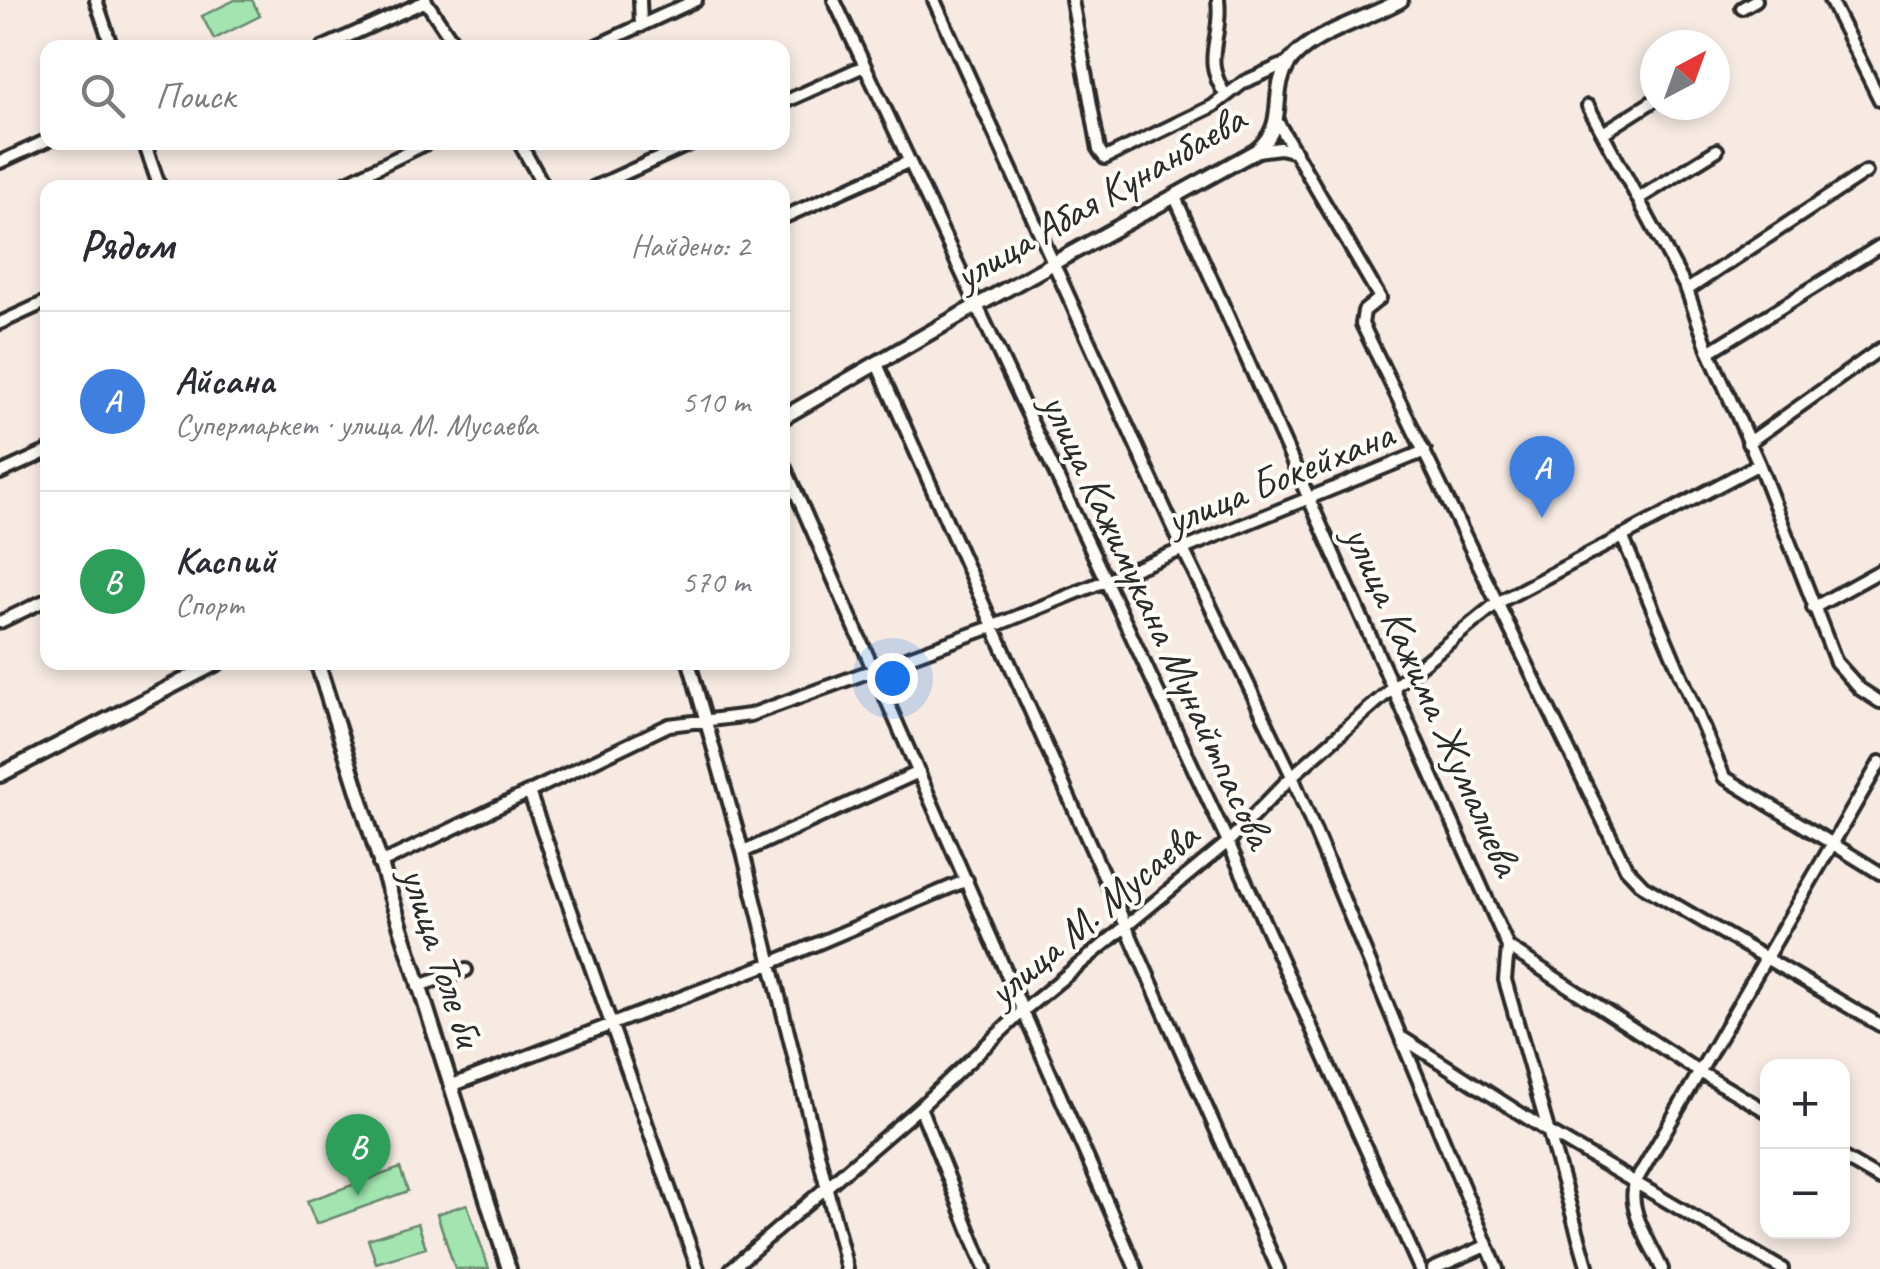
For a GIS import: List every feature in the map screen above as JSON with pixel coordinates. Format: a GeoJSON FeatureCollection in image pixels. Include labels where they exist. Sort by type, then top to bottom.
{"type":"FeatureCollection","features":[{"type":"Feature","properties":{"kind":"street"},"geometry":{"type":"LineString","coordinates":[[96,0],[109,40]]}},
{"type":"Feature","properties":{"kind":"street"},"geometry":{"type":"LineString","coordinates":[[640,0],[641,26]]}},
{"type":"Feature","properties":{"kind":"street"},"geometry":{"type":"LineString","coordinates":[[610,40],[696,0]]}},
{"type":"Feature","properties":{"kind":"street","name":"улица Кажимукана Мунайтпасова"},"geometry":{"type":"LineString","coordinates":[[834,0],[1228,842],[1420,1269]]}},
{"type":"Feature","properties":{"kind":"street","name":"улица Кажимукана Мунайтпасова"},"geometry":{"type":"LineString","coordinates":[[934,0],[1184,551],[1292,776],[1497,1269]]}},
{"type":"Feature","properties":{"kind":"street"},"geometry":{"type":"LineString","coordinates":[[1072,0],[1098,150],[1105,158],[1212,106],[1244,82],[1290,62],[1326,35],[1377,7],[1401,0]]}},
{"type":"Feature","properties":{"kind":"street"},"geometry":{"type":"LineString","coordinates":[[1218,0],[1220,18],[1211,58],[1215,80],[1226,96]]}},
{"type":"Feature","properties":{"kind":"street"},"geometry":{"type":"LineString","coordinates":[[1742,8],[1756,0]]}},
{"type":"Feature","properties":{"kind":"street"},"geometry":{"type":"LineString","coordinates":[[1830,0],[1878,93]]}},
{"type":"Feature","properties":{"kind":"street"},"geometry":{"type":"LineString","coordinates":[[340,40],[426,1],[452,40]]}},
{"type":"Feature","properties":{"kind":"street","name":"улица Абая Кунанбаева"},"geometry":{"type":"LineString","coordinates":[[790,413],[1256,151],[1268,141],[1278,123],[1282,77],[1290,62]]}},
{"type":"Feature","properties":{"kind":"street"},"geometry":{"type":"LineString","coordinates":[[790,99],[864,66]]}},
{"type":"Feature","properties":{"kind":"street"},"geometry":{"type":"LineString","coordinates":[[1588,106],[1688,290],[1709,352],[1836,662],[1860,688],[1880,702]]}},
{"type":"Feature","properties":{"kind":"street"},"geometry":{"type":"LineString","coordinates":[[1603,134],[1640,110]]}},
{"type":"Feature","properties":{"kind":"street"},"geometry":{"type":"LineString","coordinates":[[1278,123],[1380,298],[1364,311],[1362,324],[1626,868],[1643,886],[1880,1025]]}},
{"type":"Feature","properties":{"kind":"street"},"geometry":{"type":"LineString","coordinates":[[0,162],[40,144]]}},
{"type":"Feature","properties":{"kind":"street"},"geometry":{"type":"LineString","coordinates":[[1256,151],[1280,148],[1296,152]]}},
{"type":"Feature","properties":{"kind":"street"},"geometry":{"type":"LineString","coordinates":[[147,150],[157,180]]}},
{"type":"Feature","properties":{"kind":"street"},"geometry":{"type":"LineString","coordinates":[[351,180],[412,150]]}},
{"type":"Feature","properties":{"kind":"street"},"geometry":{"type":"LineString","coordinates":[[523,150],[540,180]]}},
{"type":"Feature","properties":{"kind":"street"},"geometry":{"type":"LineString","coordinates":[[611,180],[676,150]]}},
{"type":"Feature","properties":{"kind":"street"},"geometry":{"type":"LineString","coordinates":[[1638,200],[1717,150]]}},
{"type":"Feature","properties":{"kind":"street"},"geometry":{"type":"LineString","coordinates":[[790,214],[908,162]]}},
{"type":"Feature","properties":{"kind":"street"},"geometry":{"type":"LineString","coordinates":[[1688,290],[1866,172]]}},
{"type":"Feature","properties":{"kind":"street","name":"улица Кажима Жумалиева"},"geometry":{"type":"LineString","coordinates":[[1175,198],[1508,947]]}},
{"type":"Feature","properties":{"kind":"street"},"geometry":{"type":"LineString","coordinates":[[1709,352],[1880,246]]}},
{"type":"Feature","properties":{"kind":"street"},"geometry":{"type":"LineString","coordinates":[[0,323],[40,305]]}},
{"type":"Feature","properties":{"kind":"street"},"geometry":{"type":"LineString","coordinates":[[1748,442],[1880,349]]}},
{"type":"Feature","properties":{"kind":"street"},"geometry":{"type":"LineString","coordinates":[[876,364],[1278,1269]]}},
{"type":"Feature","properties":{"kind":"street","name":"улица Бокейхана"},"geometry":{"type":"LineString","coordinates":[[379,864],[669,725],[750,715],[994,626],[1425,450]]}},
{"type":"Feature","properties":{"kind":"street"},"geometry":{"type":"LineString","coordinates":[[0,473],[40,455]]}},
{"type":"Feature","properties":{"kind":"street","name":"улица М. Мусаева"},"geometry":{"type":"LineString","coordinates":[[731,1269],[920,1107],[1023,1011],[1228,842],[1292,776],[1394,686],[1498,602],[1758,464]]}},
{"type":"Feature","properties":{"kind":"street"},"geometry":{"type":"LineString","coordinates":[[790,479],[1136,1269]]}},
{"type":"Feature","properties":{"kind":"street"},"geometry":{"type":"LineString","coordinates":[[1622,536],[1724,776],[1880,873]]}},
{"type":"Feature","properties":{"kind":"street"},"geometry":{"type":"LineString","coordinates":[[1812,608],[1880,571]]}},
{"type":"Feature","properties":{"kind":"street"},"geometry":{"type":"LineString","coordinates":[[0,622],[40,603]]}},
{"type":"Feature","properties":{"kind":"street"},"geometry":{"type":"LineString","coordinates":[[0,775],[203,670]]}},
{"type":"Feature","properties":{"kind":"street","name":"улица Толе би"},"geometry":{"type":"LineString","coordinates":[[324,670],[379,864],[509,1269]]}},
{"type":"Feature","properties":{"kind":"street"},"geometry":{"type":"LineString","coordinates":[[691,670],[743,852],[846,1269]]}},
{"type":"Feature","properties":{"kind":"street"},"geometry":{"type":"LineString","coordinates":[[1662,1269],[1633,1205],[1631,1193],[1636,1181],[1880,762]]}},
{"type":"Feature","properties":{"kind":"street"},"geometry":{"type":"LineString","coordinates":[[743,852],[919,772]]}},
{"type":"Feature","properties":{"kind":"street"},"geometry":{"type":"LineString","coordinates":[[529,792],[698,1269]]}},
{"type":"Feature","properties":{"kind":"street"},"geometry":{"type":"LineString","coordinates":[[450,1086],[769,964],[966,880]]}},
{"type":"Feature","properties":{"kind":"street"},"geometry":{"type":"LineString","coordinates":[[1588,1269],[1505,980],[1508,947],[1760,1107]]}},
{"type":"Feature","properties":{"kind":"street"},"geometry":{"type":"LineString","coordinates":[[418,986],[466,970]]}},
{"type":"Feature","properties":{"kind":"street"},"geometry":{"type":"LineString","coordinates":[[1400,1036],[1546,1130],[1782,1269]]}},
{"type":"Feature","properties":{"kind":"street"},"geometry":{"type":"LineString","coordinates":[[920,1107],[985,1269]]}},
{"type":"Feature","properties":{"kind":"street"},"geometry":{"type":"LineString","coordinates":[[1850,1162],[1880,1179]]}},
{"type":"Feature","properties":{"kind":"street"},"geometry":{"type":"LineString","coordinates":[[1433,1269],[1486,1246]]}},
{"type":"Feature","properties":{"kind":"green space"},"geometry":{"type":"Polygon","coordinates":[[[235,0],[252,0],[260,16],[214,39],[202,16],[235,0]]]}},
{"type":"Feature","properties":{"kind":"green space"},"geometry":{"type":"Polygon","coordinates":[[[400,1168],[408,1191],[316,1224],[307,1201],[400,1168]]]}},
{"type":"Feature","properties":{"kind":"green space"},"geometry":{"type":"Polygon","coordinates":[[[467,1204],[489,1269],[455,1269],[437,1214],[467,1204]]]}},
{"type":"Feature","properties":{"kind":"green space"},"geometry":{"type":"Polygon","coordinates":[[[418,1223],[426,1248],[376,1263],[368,1239],[418,1223]]]}},
{"type":"Feature","properties":{"kind":"place","name":"Айсана"},"geometry":{"type":"Point","coordinates":[1542,518]}},
{"type":"Feature","properties":{"kind":"place","name":"Каспий"},"geometry":{"type":"Point","coordinates":[358,1196]}}]}
